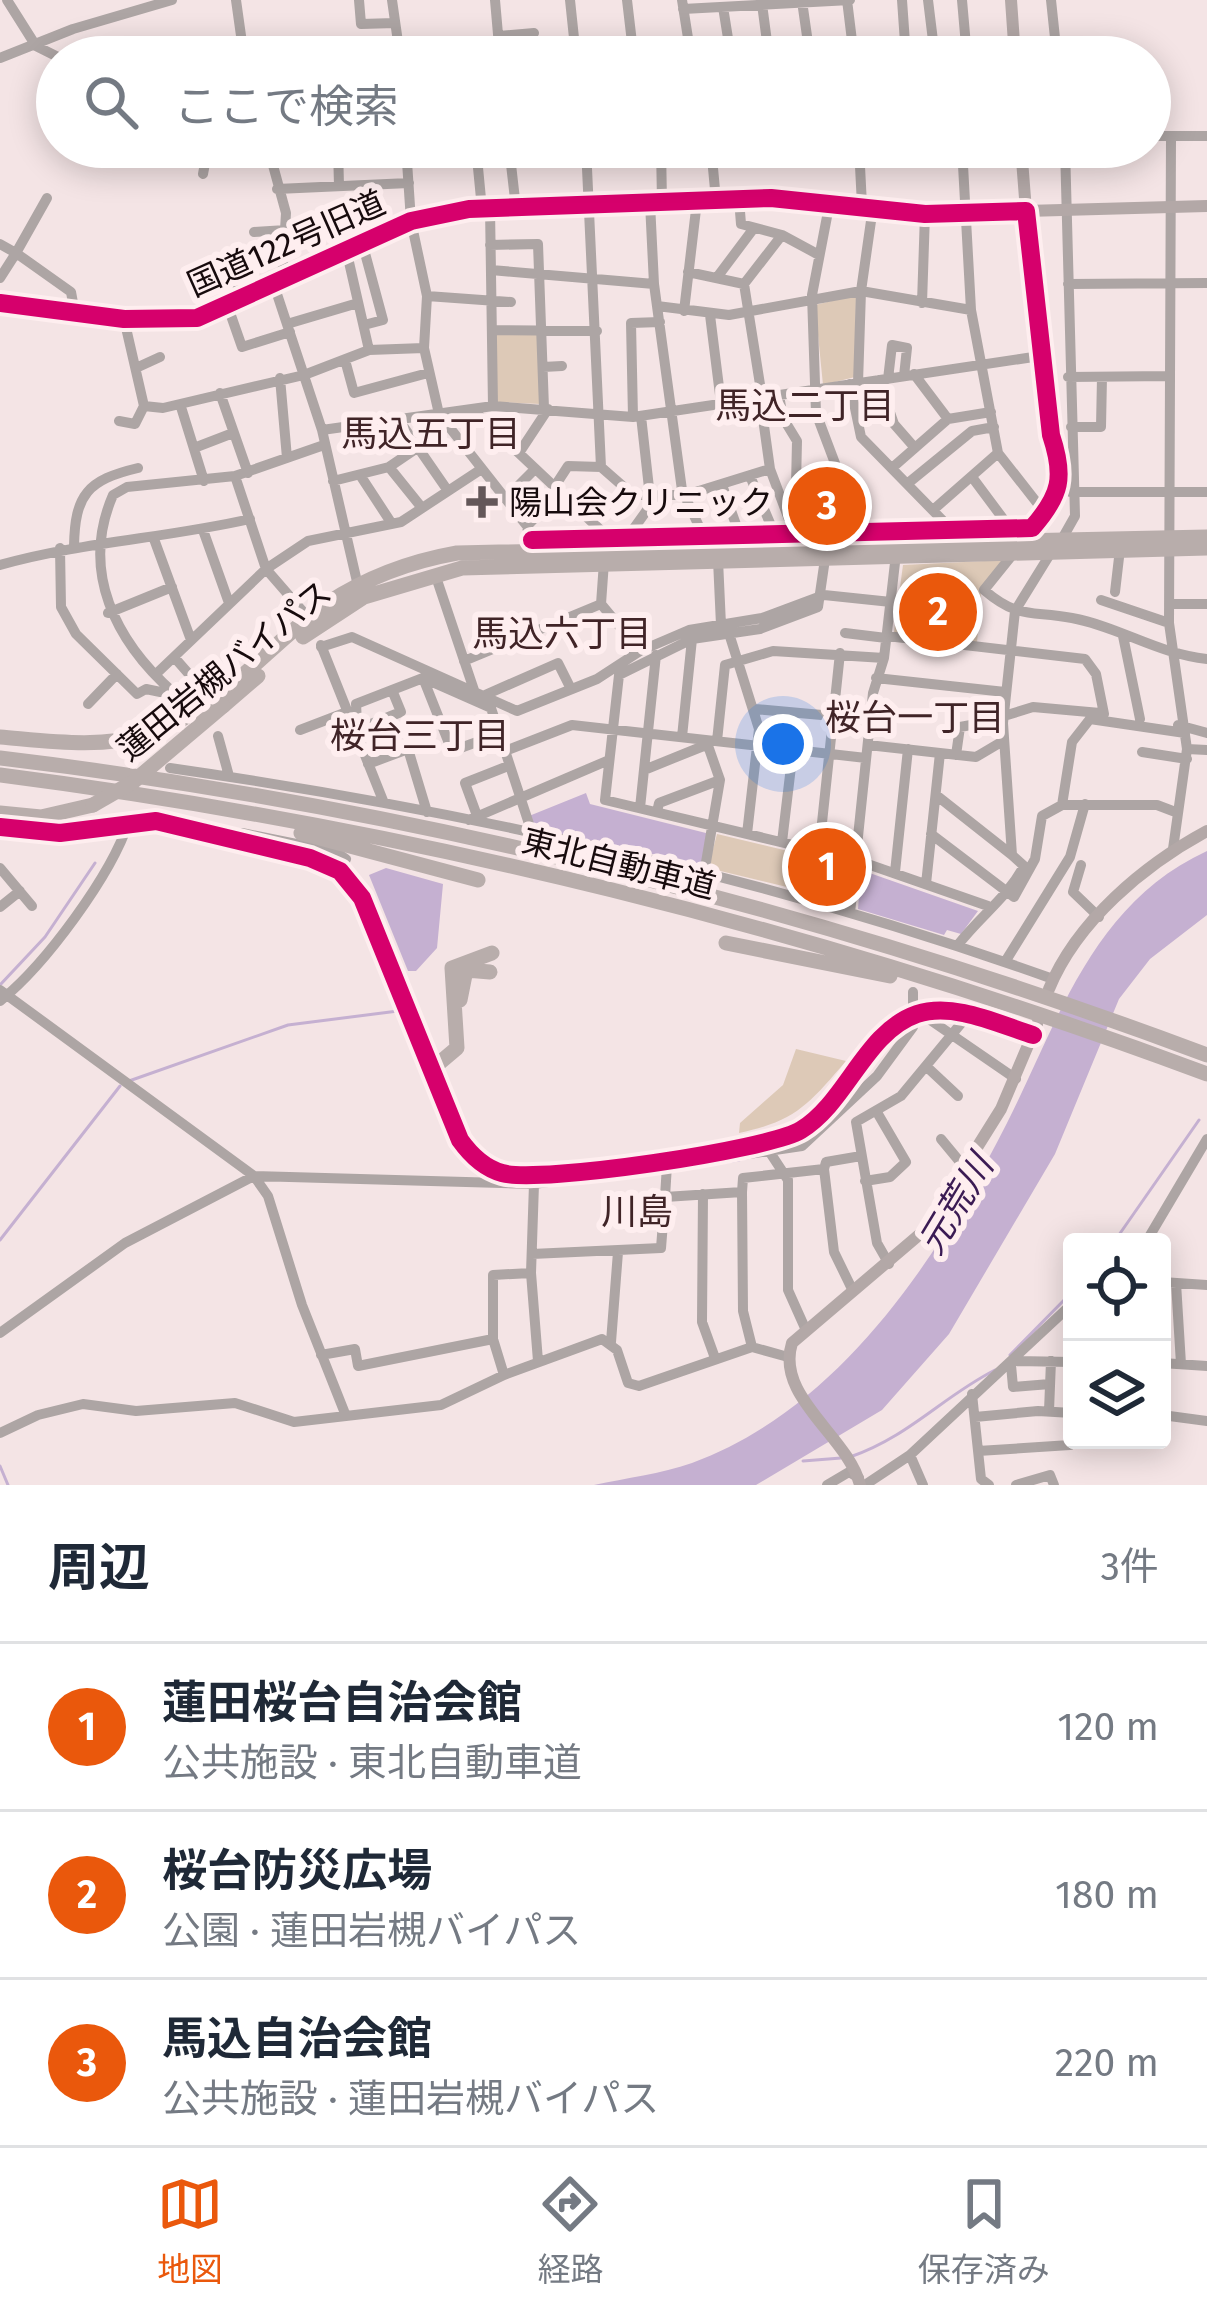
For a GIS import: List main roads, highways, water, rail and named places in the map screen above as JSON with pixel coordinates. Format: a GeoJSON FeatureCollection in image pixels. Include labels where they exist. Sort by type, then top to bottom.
{"type":"FeatureCollection","features":[{"type":"Feature","properties":{"kind":"highway","name":"蓮田岩槻バイパス"},"geometry":{"type":"LineString","coordinates":[[0,737],[104,742],[163,729],[214,698],[358,586],[450,555],[797,541],[896,552],[1014,553],[1057,545],[1120,549],[1207,537]]}},
{"type":"Feature","properties":{"kind":"highway","name":"蓮田岩槻バイパス"},"geometry":{"type":"LineString","coordinates":[[0,813],[41,817],[93,805],[149,770],[312,622],[434,572],[532,552],[604,562],[825,559],[1057,545],[1169,543],[1207,548]]}},
{"type":"Feature","properties":{"kind":"highway","name":"東北自動車道"},"geometry":{"type":"LineString","coordinates":[[0,758],[308,807],[558,860],[794,921],[1165,1049],[1207,1055]]}},
{"type":"Feature","properties":{"kind":"highway","name":"東北自動車道"},"geometry":{"type":"LineString","coordinates":[[0,775],[233,811],[619,892],[953,986],[1045,1007]]}},
{"type":"Feature","properties":{"kind":"highway"},"geometry":{"type":"LineString","coordinates":[[233,811],[478,880]]}},
{"type":"Feature","properties":{"kind":"highway"},"geometry":{"type":"LineString","coordinates":[[727,943],[953,986]]}},
{"type":"Feature","properties":{"kind":"highway"},"geometry":{"type":"LineString","coordinates":[[490,972],[472,968],[462,974],[465,1055],[449,1068],[431,1070],[457,1048],[452,968],[492,953]]}},
{"type":"Feature","properties":{"kind":"highway","name":"東北自動車道"},"geometry":{"type":"LineString","coordinates":[[1165,1049],[1207,1074]]}},
{"type":"Feature","properties":{"kind":"main road"},"geometry":{"type":"LineString","coordinates":[[1010,0],[1013,36]]}},
{"type":"Feature","properties":{"kind":"main road"},"geometry":{"type":"LineString","coordinates":[[1023,168],[1026,212],[1207,206]]}},
{"type":"Feature","properties":{"kind":"main road"},"geometry":{"type":"LineString","coordinates":[[861,1483],[794,1383],[788,1357],[805,1328],[921,1235],[1016,1079],[1045,1007],[1099,916],[1173,849],[1207,831]]}},
{"type":"Feature","properties":{"kind":"waterway"},"geometry":{"type":"LineString","coordinates":[[0,985],[45,937],[95,863]]}},
{"type":"Feature","properties":{"kind":"waterway"},"geometry":{"type":"LineString","coordinates":[[129,1081],[288,1025],[398,1011]]}},
{"type":"Feature","properties":{"kind":"waterway"},"geometry":{"type":"LineString","coordinates":[[0,1240],[120,1086]]}},
{"type":"Feature","properties":{"kind":"waterway"},"geometry":{"type":"LineString","coordinates":[[1120,1233],[1199,1120]]}},
{"type":"Feature","properties":{"kind":"waterway"},"geometry":{"type":"LineString","coordinates":[[677,1169],[739,1160]]}},
{"type":"Feature","properties":{"kind":"waterway"},"geometry":{"type":"LineString","coordinates":[[1010,1355],[1063,1301]]}},
{"type":"Feature","properties":{"kind":"waterway"},"geometry":{"type":"LineString","coordinates":[[850,1457],[891,1438],[995,1370]]}},
{"type":"Feature","properties":{"kind":"waterway"},"geometry":{"type":"LineString","coordinates":[[803,1461],[841,1458]]}},
{"type":"Feature","properties":{"kind":"waterway"},"geometry":{"type":"LineString","coordinates":[[0,1466],[8,1485]]}},
{"type":"Feature","properties":{"kind":"place","name":"陽山会クリニック"},"geometry":{"type":"Point","coordinates":[482,502]}},
{"type":"Feature","properties":{"kind":"place","name":"馬込自治会館"},"geometry":{"type":"Point","coordinates":[827,506]}},
{"type":"Feature","properties":{"kind":"place","name":"桜台防災広場"},"geometry":{"type":"Point","coordinates":[938,612]}},
{"type":"Feature","properties":{"kind":"place","name":"蓮田桜台自治会館"},"geometry":{"type":"Point","coordinates":[827,867]}},
{"type":"Feature","properties":{"kind":"district","name":"馬込二丁目"},"geometry":{"type":"Point","coordinates":[805,405]}},
{"type":"Feature","properties":{"kind":"district","name":"馬込五丁目"},"geometry":{"type":"Point","coordinates":[431,433]}},
{"type":"Feature","properties":{"kind":"district","name":"馬込六丁目"},"geometry":{"type":"Point","coordinates":[562,633]}},
{"type":"Feature","properties":{"kind":"district","name":"桜台一丁目"},"geometry":{"type":"Point","coordinates":[915,717]}},
{"type":"Feature","properties":{"kind":"district","name":"桜台三丁目"},"geometry":{"type":"Point","coordinates":[420,735]}},
{"type":"Feature","properties":{"kind":"district","name":"川島"},"geometry":{"type":"Point","coordinates":[637,1211]}},
{"type":"Feature","properties":{"kind":"water label","name":"元荒川"},"geometry":{"type":"Point","coordinates":[955,1204]}}]}
